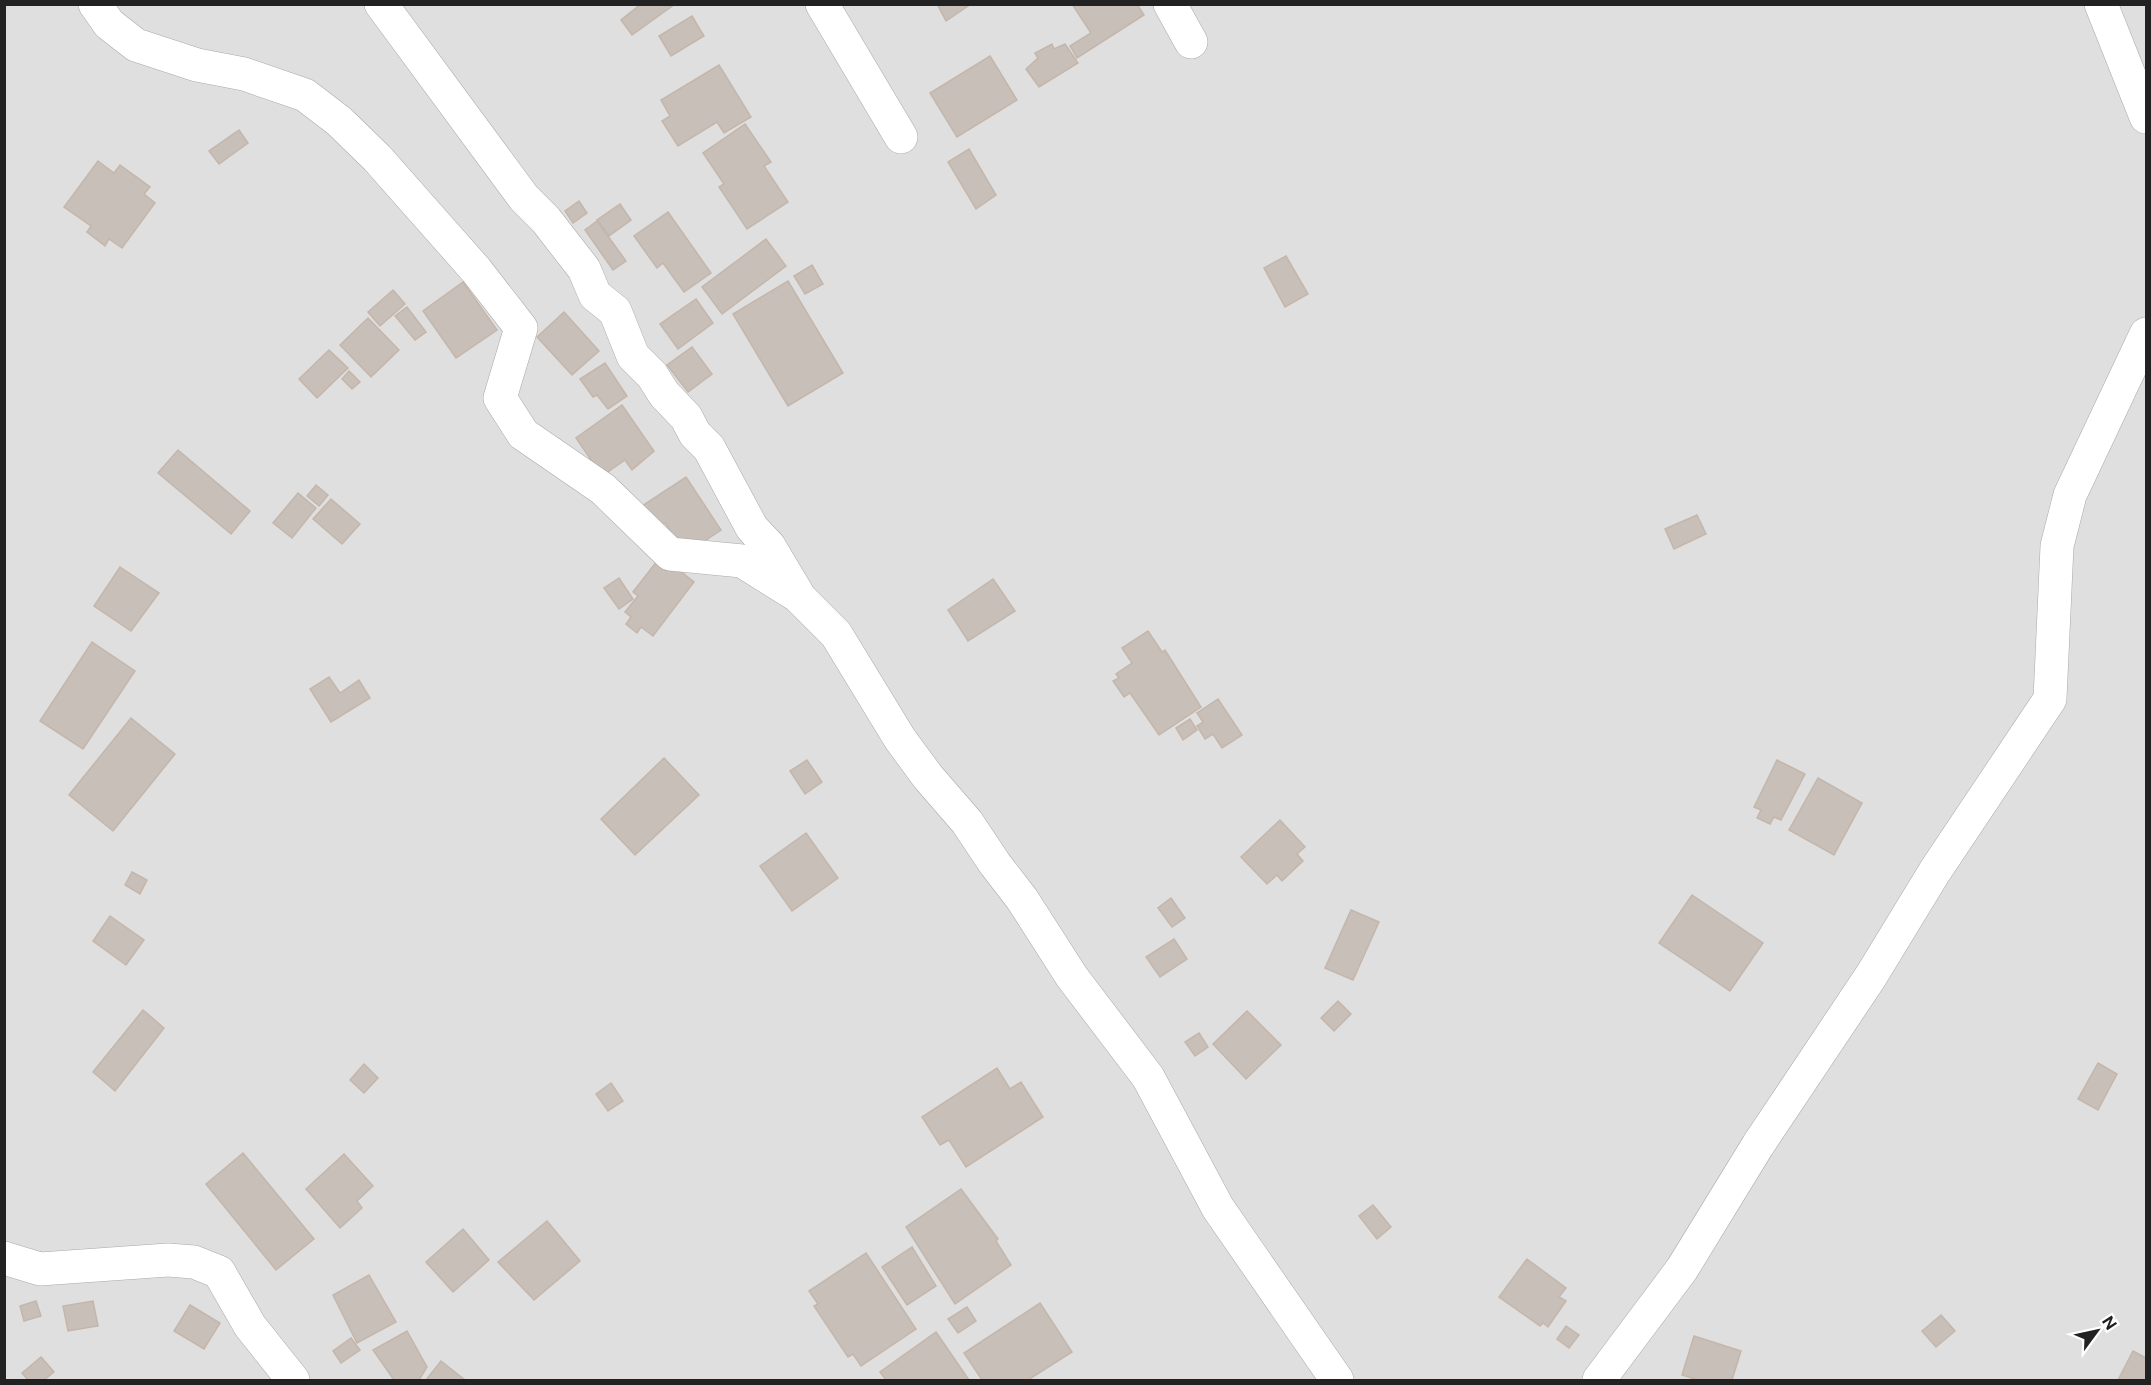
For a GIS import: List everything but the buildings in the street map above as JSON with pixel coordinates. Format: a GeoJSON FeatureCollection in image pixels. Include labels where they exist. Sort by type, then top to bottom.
{"type":"FeatureCollection","features":[{"type":"Feature","properties":{"kind":"street"},"geometry":{"type":"LineString","coordinates":[[95,4],[109,24],[136,45],[197,65],[244,74],[305,95],[339,121],[377,158],[476,270],[521,328],[500,398],[523,434],[603,489],[670,554],[742,561],[798,596],[836,634],[900,739],[928,777],[968,822],[995,864],[1022,899],[1072,977],[1148,1077],[1218,1208],[1337,1380]]}},
{"type":"Feature","properties":{"kind":"street"},"geometry":{"type":"LineString","coordinates":[[381,4],[524,198],[546,220],[584,269],[596,295],[615,311],[633,356],[652,375],[664,394],[686,417],[695,434],[709,448],[752,528],[769,546],[798,596]]}},
{"type":"Feature","properties":{"kind":"street"},"geometry":{"type":"LineString","coordinates":[[822,4],[901,137]]}},
{"type":"Feature","properties":{"kind":"street"},"geometry":{"type":"LineString","coordinates":[[1170,4],[1191,42]]}},
{"type":"Feature","properties":{"kind":"street"},"geometry":{"type":"LineString","coordinates":[[2101,4],[2146,117]]}},
{"type":"Feature","properties":{"kind":"street"},"geometry":{"type":"LineString","coordinates":[[1599,1380],[1682,1269],[1758,1145],[1871,976],[1935,871],[2050,699],[2057,546],[2070,495],[2146,334]]}},
{"type":"Feature","properties":{"kind":"street"},"geometry":{"type":"LineString","coordinates":[[4,1258],[40,1269],[168,1260],[203,1265],[219,1272],[250,1326],[292,1380]]}},
{"type":"Feature","properties":{"kind":"shaded area"},"geometry":{"type":"Polygon","coordinates":[[[5,5],[2146,5],[2146,1380],[5,1380],[5,5]]]}}]}
